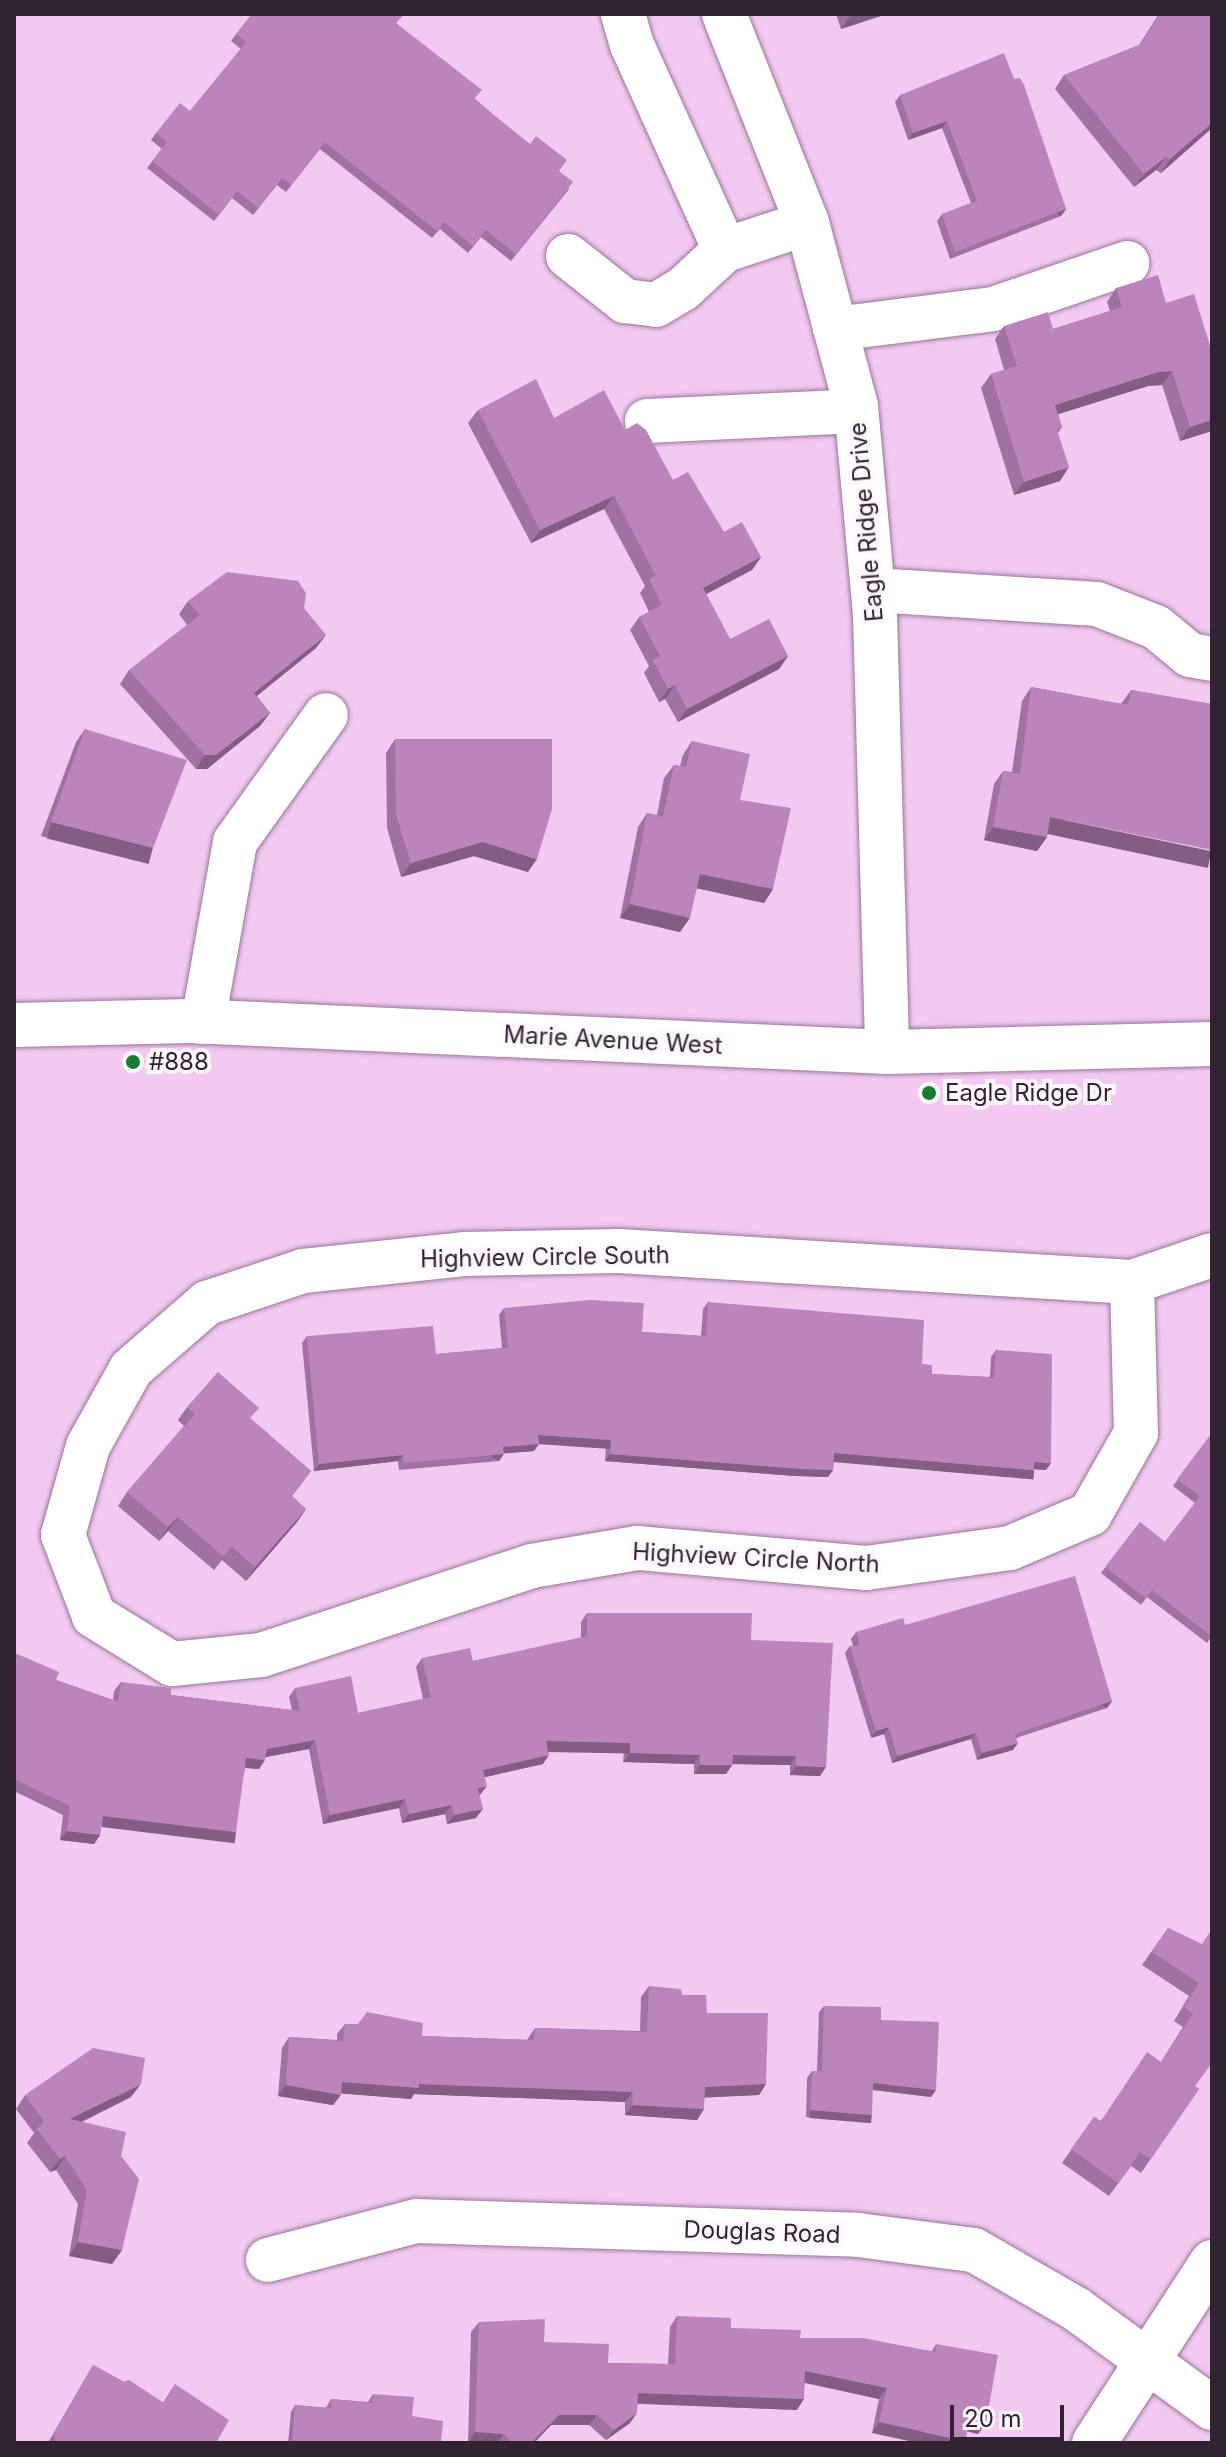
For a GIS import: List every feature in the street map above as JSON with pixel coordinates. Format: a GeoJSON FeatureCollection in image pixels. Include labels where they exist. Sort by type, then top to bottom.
{"type":"FeatureCollection","features":[{"type":"Feature","properties":{"kind":"street"},"geometry":{"type":"LineString","coordinates":[[623,14],[632,45],[725,250]]}},
{"type":"Feature","properties":{"kind":"street","name":"Eagle Ridge Drive"},"geometry":{"type":"LineString","coordinates":[[724,14],[807,223],[856,411],[873,590],[887,1052]]}},
{"type":"Feature","properties":{"kind":"street"},"geometry":{"type":"LineString","coordinates":[[568,256],[625,301],[656,305],[683,289],[725,250],[807,223]]}},
{"type":"Feature","properties":{"kind":"street"},"geometry":{"type":"LineString","coordinates":[[835,329],[993,309],[1127,263]]}},
{"type":"Feature","properties":{"kind":"street"},"geometry":{"type":"LineString","coordinates":[[647,421],[856,411]]}},
{"type":"Feature","properties":{"kind":"street"},"geometry":{"type":"LineString","coordinates":[[873,590],[1097,604],[1156,627],[1190,655],[1212,659]]}},
{"type":"Feature","properties":{"kind":"street"},"geometry":{"type":"LineString","coordinates":[[203,1022],[235,842],[326,715]]}},
{"type":"Feature","properties":{"kind":"street","name":"Marie Avenue West"},"geometry":{"type":"LineString","coordinates":[[14,1025],[203,1022],[887,1052],[1212,1044]]}},
{"type":"Feature","properties":{"kind":"street","name":"Highview Circle South"},"geometry":{"type":"LineString","coordinates":[[63,1535],[88,1446],[131,1369],[207,1303],[303,1271],[464,1254],[619,1251],[1132,1282],[1212,1255]]}},
{"type":"Feature","properties":{"kind":"street","name":"Highview Circle North"},"geometry":{"type":"LineString","coordinates":[[63,1535],[94,1616],[172,1664],[261,1655],[532,1566],[637,1548],[866,1568],[1010,1548],[1090,1514],[1136,1433],[1132,1282]]}},
{"type":"Feature","properties":{"kind":"street","name":"Douglas Road"},"geometry":{"type":"LineString","coordinates":[[268,2260],[417,2221],[858,2235],[974,2250],[1076,2309],[1212,2408]]}},
{"type":"Feature","properties":{"kind":"street"},"geometry":{"type":"LineString","coordinates":[[1094,2443],[1212,2262]]}},
{"type":"Feature","properties":{"kind":"building"},"geometry":{"type":"Polygon","coordinates":[[[252,14],[403,14],[396,23],[482,90],[474,99],[530,144],[536,136],[567,160],[559,171],[573,182],[516,254],[486,230],[473,246],[444,222],[437,231],[325,142],[291,185],[282,178],[258,208],[237,191],[219,215],[152,161],[167,142],[156,133],[180,103],[190,111],[246,42],[236,34],[252,14]]]}},
{"type":"Feature","properties":{"kind":"building"},"geometry":{"type":"Polygon","coordinates":[[[1160,14],[1212,14],[1212,123],[1170,159],[1166,157],[1144,174],[1064,75],[1140,45],[1160,14]]]}},
{"type":"Feature","properties":{"kind":"building"},"geometry":{"type":"Polygon","coordinates":[[[1004,53],[1014,79],[1020,78],[1024,85],[1066,209],[955,252],[942,214],[977,201],[947,121],[913,133],[900,95],[1004,53]]]}},
{"type":"Feature","properties":{"kind":"building"},"geometry":{"type":"Polygon","coordinates":[[[1158,275],[1166,303],[1194,294],[1212,352],[1212,420],[1190,427],[1172,371],[1158,372],[1055,405],[1062,427],[1057,430],[1069,467],[1024,482],[991,374],[1017,366],[1004,326],[1048,312],[1053,329],[1122,307],[1116,288],[1158,275]]]}},
{"type":"Feature","properties":{"kind":"building"},"geometry":{"type":"Polygon","coordinates":[[[536,379],[554,418],[604,390],[625,430],[637,423],[646,430],[673,480],[688,472],[724,532],[742,522],[761,557],[703,588],[730,639],[769,619],[788,656],[687,709],[675,685],[668,689],[653,660],[660,656],[639,617],[662,605],[649,579],[656,576],[614,496],[540,530],[478,410],[536,379]]]}},
{"type":"Feature","properties":{"kind":"building"},"geometry":{"type":"Polygon","coordinates":[[[227,572],[298,581],[306,593],[304,608],[326,635],[254,693],[270,713],[216,755],[205,755],[129,670],[200,615],[188,601],[227,572]]]}},
{"type":"Feature","properties":{"kind":"building"},"geometry":{"type":"Polygon","coordinates":[[[1031,687],[1128,705],[1131,690],[1212,704],[1212,850],[1050,817],[1047,837],[993,827],[1003,771],[1020,774],[1031,687]]]}},
{"type":"Feature","properties":{"kind":"building"},"geometry":{"type":"Polygon","coordinates":[[[85,729],[187,760],[153,848],[51,822],[85,729]]]}},
{"type":"Feature","properties":{"kind":"building"},"geometry":{"type":"Polygon","coordinates":[[[395,739],[552,739],[552,809],[537,859],[483,842],[411,863],[396,815],[395,739]]]}},
{"type":"Feature","properties":{"kind":"building"},"geometry":{"type":"Polygon","coordinates":[[[692,741],[750,754],[740,800],[791,808],[773,889],[700,874],[690,918],[630,904],[647,813],[663,817],[674,765],[686,767],[692,741]]]}},
{"type":"Feature","properties":{"kind":"building"},"geometry":{"type":"Polygon","coordinates":[[[590,1300],[644,1303],[642,1332],[706,1336],[708,1302],[924,1320],[922,1364],[932,1365],[932,1374],[994,1378],[996,1350],[1052,1354],[1051,1463],[1034,1462],[1034,1470],[834,1453],[833,1470],[800,1469],[610,1454],[611,1440],[538,1435],[539,1444],[503,1447],[504,1454],[404,1463],[403,1455],[319,1464],[307,1336],[433,1326],[436,1354],[508,1348],[504,1308],[590,1300]]]}},
{"type":"Feature","properties":{"kind":"building"},"geometry":{"type":"Polygon","coordinates":[[[218,1372],[259,1408],[250,1418],[311,1471],[291,1496],[306,1509],[255,1567],[232,1547],[223,1556],[178,1517],[168,1527],[127,1492],[195,1414],[187,1407],[218,1372]]]}},
{"type":"Feature","properties":{"kind":"building"},"geometry":{"type":"Polygon","coordinates":[[[1212,1433],[1211,1636],[1152,1590],[1146,1598],[1105,1567],[1140,1522],[1165,1542],[1200,1496],[1177,1479],[1212,1433]]]}},
{"type":"Feature","properties":{"kind":"building"},"geometry":{"type":"Polygon","coordinates":[[[1075,1576],[1112,1701],[1015,1734],[1018,1743],[982,1753],[976,1733],[897,1756],[889,1727],[876,1731],[850,1646],[860,1646],[856,1632],[903,1618],[905,1625],[1075,1576]]]}},
{"type":"Feature","properties":{"kind":"building"},"geometry":{"type":"Polygon","coordinates":[[[587,1613],[752,1613],[751,1640],[833,1643],[826,1767],[796,1766],[796,1756],[733,1755],[732,1765],[700,1765],[700,1755],[630,1753],[630,1743],[546,1741],[549,1755],[483,1770],[487,1786],[478,1788],[483,1809],[454,1815],[452,1805],[409,1814],[405,1799],[330,1815],[315,1740],[267,1749],[265,1760],[246,1758],[236,1832],[103,1816],[100,1835],[67,1831],[70,1806],[14,1779],[15,1653],[59,1672],[56,1680],[118,1702],[121,1682],[171,1688],[171,1695],[300,1711],[295,1688],[351,1676],[358,1713],[431,1697],[422,1658],[470,1648],[473,1661],[587,1636],[587,1613]]]}},
{"type":"Feature","properties":{"kind":"building"},"geometry":{"type":"Polygon","coordinates":[[[1168,1928],[1202,1944],[1212,1929],[1212,2063],[1195,2086],[1199,2089],[1151,2159],[1140,2152],[1118,2183],[1071,2149],[1094,2117],[1101,2121],[1147,2052],[1161,2062],[1193,2014],[1184,2007],[1199,1983],[1152,1952],[1168,1928]]]}},
{"type":"Feature","properties":{"kind":"building"},"geometry":{"type":"Polygon","coordinates":[[[649,1986],[681,1989],[682,1995],[706,1995],[707,2013],[768,2013],[766,2084],[705,2087],[704,2109],[632,2105],[633,2092],[419,2084],[419,2088],[342,2082],[341,2095],[286,2085],[289,2037],[343,2041],[345,2024],[358,2024],[367,2012],[423,2023],[422,2036],[534,2040],[535,2028],[647,2032],[649,1986]]]}},
{"type":"Feature","properties":{"kind":"building"},"geometry":{"type":"Polygon","coordinates":[[[824,2006],[881,2007],[881,2020],[939,2022],[936,2090],[873,2083],[872,2115],[810,2110],[812,2071],[822,2071],[824,2006]]]}},
{"type":"Feature","properties":{"kind":"building"},"geometry":{"type":"Polygon","coordinates":[[[93,2048],[145,2058],[141,2084],[70,2119],[126,2132],[121,2156],[139,2179],[122,2250],[78,2242],[87,2190],[65,2156],[60,2159],[37,2129],[44,2121],[25,2095],[93,2048]]]}},
{"type":"Feature","properties":{"kind":"building"},"geometry":{"type":"Polygon","coordinates":[[[677,2316],[731,2318],[731,2328],[801,2330],[800,2338],[863,2338],[935,2352],[936,2344],[998,2355],[986,2423],[970,2420],[965,2441],[879,2422],[887,2388],[805,2371],[804,2399],[638,2393],[637,2413],[614,2430],[597,2415],[559,2415],[531,2443],[512,2443],[504,2434],[475,2432],[479,2322],[545,2319],[544,2342],[609,2344],[608,2363],[675,2364],[677,2316]]]}},
{"type":"Feature","properties":{"kind":"building"},"geometry":{"type":"Polygon","coordinates":[[[93,2365],[123,2382],[129,2380],[164,2403],[175,2384],[229,2420],[216,2443],[56,2443],[54,2434],[93,2365]]]}},
{"type":"Feature","properties":{"kind":"building"},"geometry":{"type":"Polygon","coordinates":[[[373,2394],[414,2397],[412,2416],[443,2421],[441,2443],[292,2443],[295,2405],[331,2408],[331,2399],[372,2403],[373,2394]]]}},
{"type":"Feature","properties":{"kind":"place","name":"#888"},"geometry":{"type":"Point","coordinates":[133,1062]}},
{"type":"Feature","properties":{"kind":"place","name":"Eagle Ridge Dr"},"geometry":{"type":"Point","coordinates":[929,1093]}}]}
